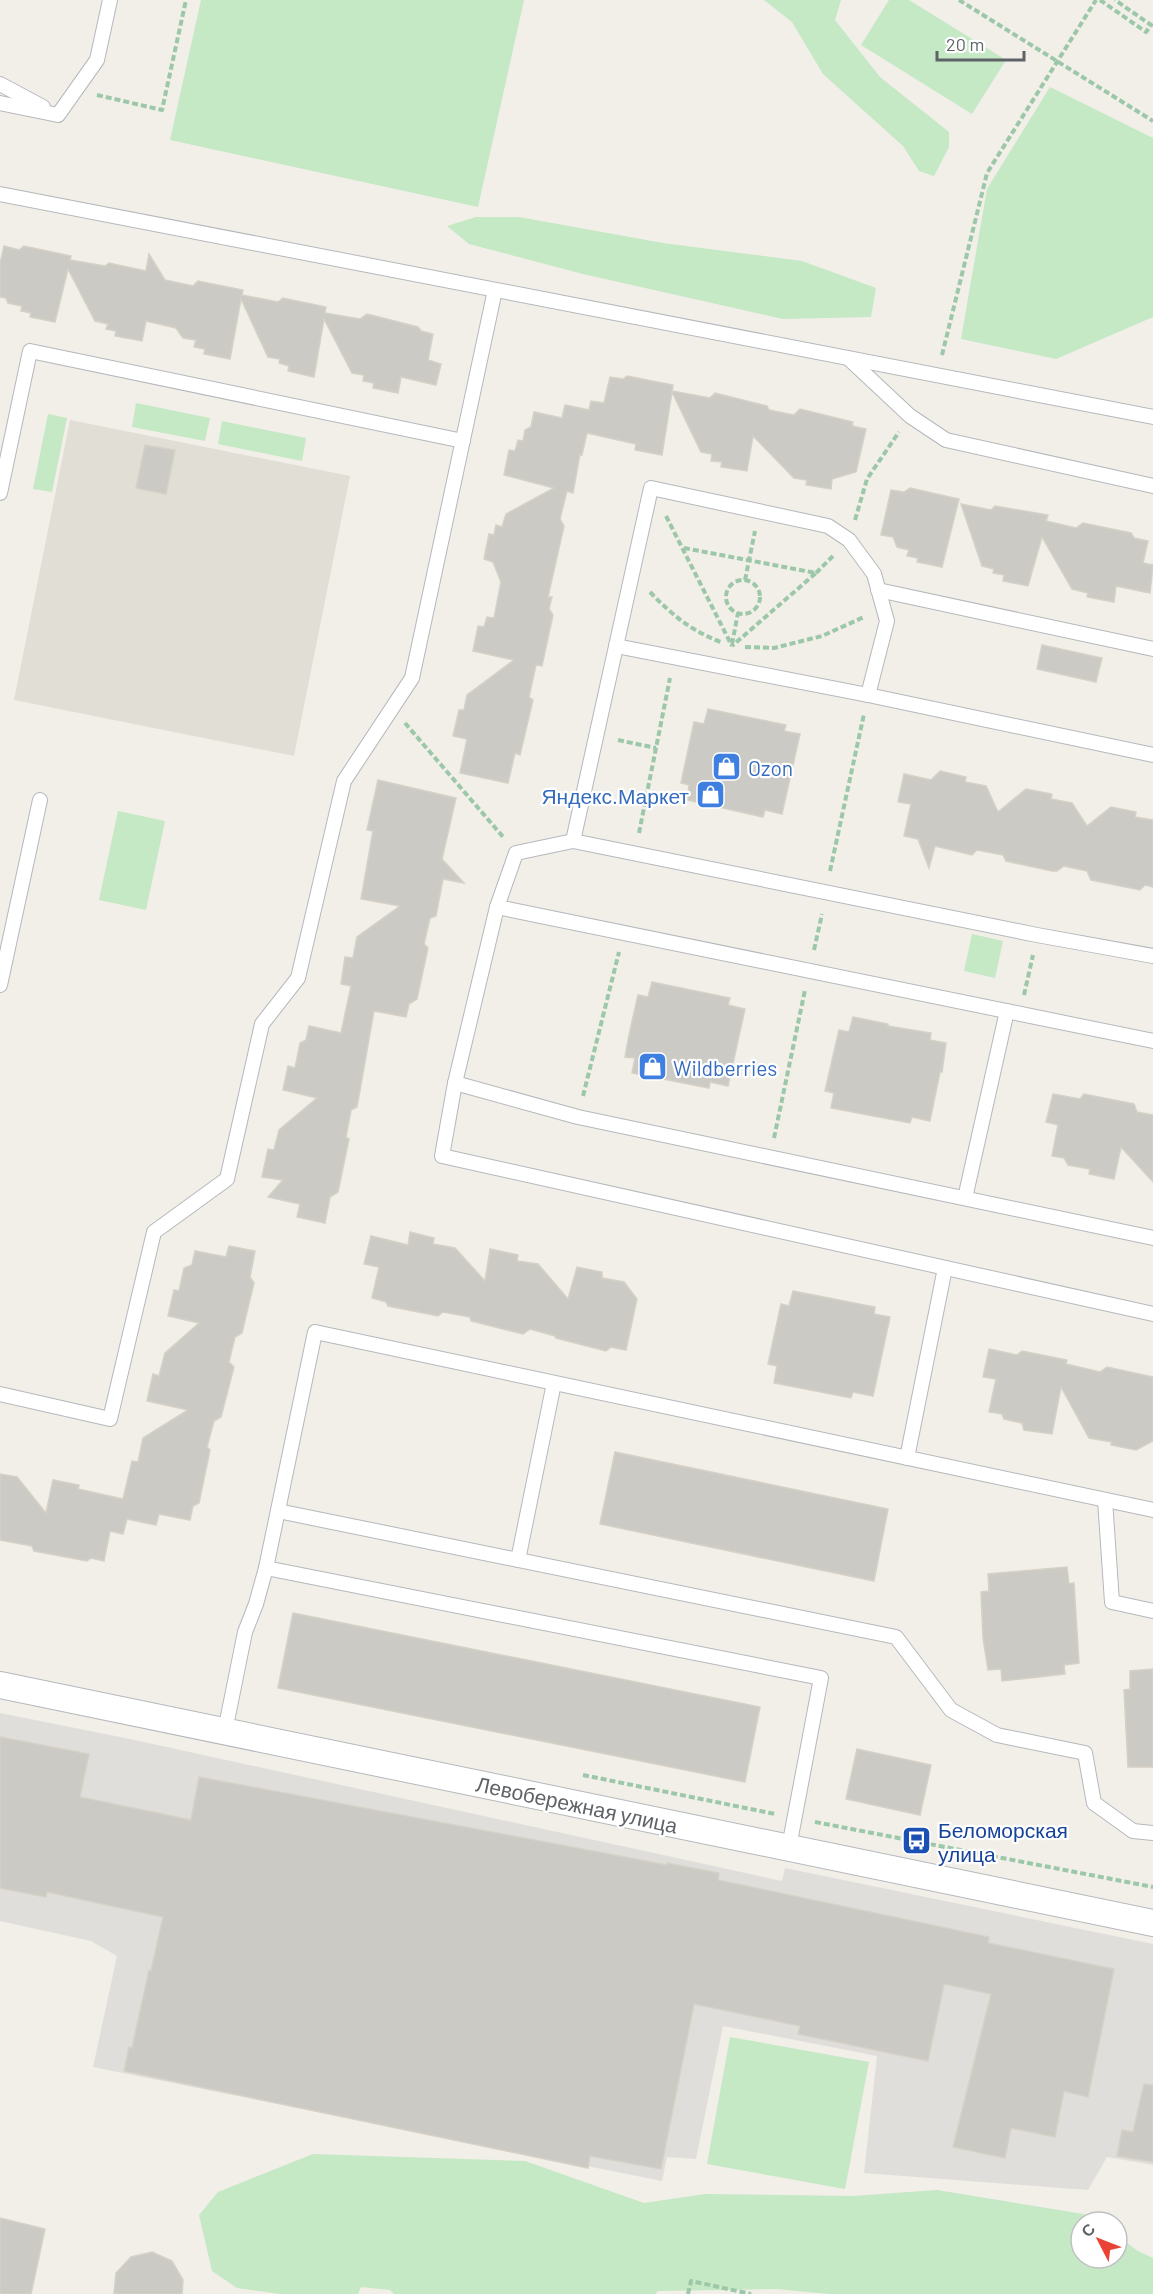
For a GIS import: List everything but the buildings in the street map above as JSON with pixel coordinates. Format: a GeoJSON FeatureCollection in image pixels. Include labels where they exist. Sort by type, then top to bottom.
{"type":"FeatureCollection","features":[{"type":"Feature","properties":{"kind":"street","name":"Левобережная улица"},"geometry":{"type":"LineString","coordinates":[[0,1685],[1153,1923]]}},
{"type":"Feature","properties":{"kind":"lane"},"geometry":{"type":"LineString","coordinates":[[58,115],[97,60],[110,0]]}},
{"type":"Feature","properties":{"kind":"lane"},"geometry":{"type":"LineString","coordinates":[[0,84],[58,115]]}},
{"type":"Feature","properties":{"kind":"lane"},"geometry":{"type":"LineString","coordinates":[[0,103],[58,115]]}},
{"type":"Feature","properties":{"kind":"lane"},"geometry":{"type":"LineString","coordinates":[[0,194],[1153,417]]}},
{"type":"Feature","properties":{"kind":"lane"},"geometry":{"type":"LineString","coordinates":[[0,1394],[110,1419],[154,1232],[227,1179],[262,1024],[298,978],[344,781],[412,678],[495,290]]}},
{"type":"Feature","properties":{"kind":"lane"},"geometry":{"type":"LineString","coordinates":[[0,493],[30,351],[463,441]]}},
{"type":"Feature","properties":{"kind":"lane"},"geometry":{"type":"LineString","coordinates":[[848,358],[910,416],[946,440],[1153,486]]}},
{"type":"Feature","properties":{"kind":"lane"},"geometry":{"type":"LineString","coordinates":[[573,841],[651,488],[828,526],[849,540],[874,574],[887,621],[868,694]]}},
{"type":"Feature","properties":{"kind":"lane"},"geometry":{"type":"LineString","coordinates":[[878,590],[1153,649]]}},
{"type":"Feature","properties":{"kind":"lane"},"geometry":{"type":"LineString","coordinates":[[616,646],[868,694],[1153,755]]}},
{"type":"Feature","properties":{"kind":"lane"},"geometry":{"type":"LineString","coordinates":[[0,985],[40,800]]}},
{"type":"Feature","properties":{"kind":"lane"},"geometry":{"type":"LineString","coordinates":[[1153,956],[1037,935],[573,841],[516,852],[497,907],[455,1083],[442,1156],[1153,1314]]}},
{"type":"Feature","properties":{"kind":"lane"},"geometry":{"type":"LineString","coordinates":[[497,907],[1153,1041]]}},
{"type":"Feature","properties":{"kind":"lane"},"geometry":{"type":"LineString","coordinates":[[965,1198],[1013,1012]]}},
{"type":"Feature","properties":{"kind":"lane"},"geometry":{"type":"LineString","coordinates":[[455,1083],[578,1117],[1153,1238]]}},
{"type":"Feature","properties":{"kind":"lane"},"geometry":{"type":"LineString","coordinates":[[908,1458],[945,1268]]}},
{"type":"Feature","properties":{"kind":"lane"},"geometry":{"type":"LineString","coordinates":[[225,1731],[245,1632],[266,1568],[315,1332],[1153,1510]]}},
{"type":"Feature","properties":{"kind":"lane"},"geometry":{"type":"LineString","coordinates":[[518,1560],[554,1383]]}},
{"type":"Feature","properties":{"kind":"lane"},"geometry":{"type":"LineString","coordinates":[[1105,1500],[1112,1602],[1153,1611]]}},
{"type":"Feature","properties":{"kind":"lane"},"geometry":{"type":"LineString","coordinates":[[278,1511],[896,1637],[951,1710],[997,1735],[1085,1753],[1094,1803],[1132,1831],[1153,1833]]}},
{"type":"Feature","properties":{"kind":"lane"},"geometry":{"type":"LineString","coordinates":[[266,1568],[821,1678],[789,1847]]}},
{"type":"Feature","properties":{"kind":"path"},"geometry":{"type":"LineString","coordinates":[[75,91],[162,110],[186,0]]}},
{"type":"Feature","properties":{"kind":"path"},"geometry":{"type":"LineString","coordinates":[[959,0],[1153,121]]}},
{"type":"Feature","properties":{"kind":"path"},"geometry":{"type":"LineString","coordinates":[[937,375],[987,173],[1098,0],[1146,32],[1151,25],[1115,0]]}},
{"type":"Feature","properties":{"kind":"path"},"geometry":{"type":"LineString","coordinates":[[732,646],[816,573],[849,540],[867,479],[910,416]]}},
{"type":"Feature","properties":{"kind":"path"},"geometry":{"type":"LineString","coordinates":[[651,488],[684,548],[732,646]]}},
{"type":"Feature","properties":{"kind":"path"},"geometry":{"type":"LineString","coordinates":[[745,580],[760,511]]}},
{"type":"Feature","properties":{"kind":"path"},"geometry":{"type":"LineString","coordinates":[[684,548],[816,573]]}},
{"type":"Feature","properties":{"kind":"path"},"geometry":{"type":"LineString","coordinates":[[632,573],[672,616],[703,636],[732,646],[774,648],[813,639],[884,608]]}},
{"type":"Feature","properties":{"kind":"path"},"geometry":{"type":"LineString","coordinates":[[745,580],[754,584],[760,594],[760,600],[750,613],[738,613],[729,606],[726,596],[735,582],[745,580]]}},
{"type":"Feature","properties":{"kind":"path"},"geometry":{"type":"LineString","coordinates":[[728,669],[738,613]]}},
{"type":"Feature","properties":{"kind":"path"},"geometry":{"type":"LineString","coordinates":[[634,854],[674,658]]}},
{"type":"Feature","properties":{"kind":"path"},"geometry":{"type":"LineString","coordinates":[[770,1156],[868,694]]}},
{"type":"Feature","properties":{"kind":"path"},"geometry":{"type":"LineString","coordinates":[[392,708],[516,852]]}},
{"type":"Feature","properties":{"kind":"path"},"geometry":{"type":"LineString","coordinates":[[596,736],[656,748]]}},
{"type":"Feature","properties":{"kind":"path"},"geometry":{"type":"LineString","coordinates":[[578,1117],[624,932]]}},
{"type":"Feature","properties":{"kind":"path"},"geometry":{"type":"LineString","coordinates":[[1013,1012],[1037,935]]}},
{"type":"Feature","properties":{"kind":"path"},"geometry":{"type":"LineString","coordinates":[[572,1772],[795,1818],[1153,1887]]}},
{"type":"Feature","properties":{"kind":"path"},"geometry":{"type":"LineString","coordinates":[[688,2294],[691,2281],[751,2294]]}},
{"type":"Feature","properties":{"kind":"shaded area"},"geometry":{"type":"Polygon","coordinates":[[[70,420],[350,476],[294,756],[14,700],[70,420]]]}},
{"type":"Feature","properties":{"kind":"shaded area"},"geometry":{"type":"Polygon","coordinates":[[[0,1713],[130,1739],[782,1881],[785,1868],[1153,1944],[1153,2165],[1107,2157],[1088,2190],[864,2173],[877,2056],[723,2026],[696,2159],[667,2157],[662,2181],[93,2067],[117,1956],[91,1941],[0,1921],[0,1713]]]}},
{"type":"Feature","properties":{"kind":"green space"},"geometry":{"type":"Polygon","coordinates":[[[201,0],[524,0],[478,207],[170,140],[201,0]]]}},
{"type":"Feature","properties":{"kind":"green space"},"geometry":{"type":"Polygon","coordinates":[[[764,0],[841,0],[835,20],[880,77],[949,132],[949,147],[934,176],[919,171],[903,146],[823,74],[792,22],[764,0]]]}},
{"type":"Feature","properties":{"kind":"green space"},"geometry":{"type":"Polygon","coordinates":[[[889,0],[909,0],[1006,60],[972,114],[861,45],[889,0]]]}},
{"type":"Feature","properties":{"kind":"green space"},"geometry":{"type":"Polygon","coordinates":[[[1050,87],[1153,138],[1153,317],[1056,359],[961,339],[987,189],[1050,87]]]}},
{"type":"Feature","properties":{"kind":"green space"},"geometry":{"type":"Polygon","coordinates":[[[476,217],[519,217],[663,243],[802,261],[876,288],[871,317],[783,319],[583,274],[469,244],[447,226],[476,217]]]}},
{"type":"Feature","properties":{"kind":"green space"},"geometry":{"type":"Polygon","coordinates":[[[136,403],[210,418],[205,441],[132,427],[136,403]]]}},
{"type":"Feature","properties":{"kind":"green space"},"geometry":{"type":"Polygon","coordinates":[[[48,414],[67,418],[52,492],[33,489],[48,414]]]}},
{"type":"Feature","properties":{"kind":"green space"},"geometry":{"type":"Polygon","coordinates":[[[222,421],[306,438],[302,461],[218,444],[222,421]]]}},
{"type":"Feature","properties":{"kind":"green space"},"geometry":{"type":"Polygon","coordinates":[[[118,811],[165,821],[146,910],[99,900],[118,811]]]}},
{"type":"Feature","properties":{"kind":"green space"},"geometry":{"type":"Polygon","coordinates":[[[972,934],[1003,941],[995,978],[964,971],[972,934]]]}},
{"type":"Feature","properties":{"kind":"green space"},"geometry":{"type":"Polygon","coordinates":[[[730,2037],[869,2062],[845,2189],[707,2164],[730,2037]]]}},
{"type":"Feature","properties":{"kind":"green space"},"geometry":{"type":"Polygon","coordinates":[[[313,2154],[525,2161],[644,2203],[705,2194],[853,2196],[937,2190],[1069,2212],[1069,2270],[1129,2270],[1129,2245],[1153,2258],[1153,2294],[829,2294],[776,2289],[658,2291],[655,2294],[394,2294],[390,2290],[361,2287],[358,2294],[280,2294],[237,2288],[212,2271],[199,2215],[218,2192],[313,2154]]]}},
{"type":"Feature","properties":{"kind":"place","name":"Ozon"},"geometry":{"type":"Point","coordinates":[727,767]}},
{"type":"Feature","properties":{"kind":"place","name":"Яндекс.Маркет"},"geometry":{"type":"Point","coordinates":[710,795]}},
{"type":"Feature","properties":{"kind":"place","name":"Wildberries"},"geometry":{"type":"Point","coordinates":[652,1067]}},
{"type":"Feature","properties":{"kind":"place","name":"Беломорская улица"},"geometry":{"type":"Point","coordinates":[917,1841]}}]}
